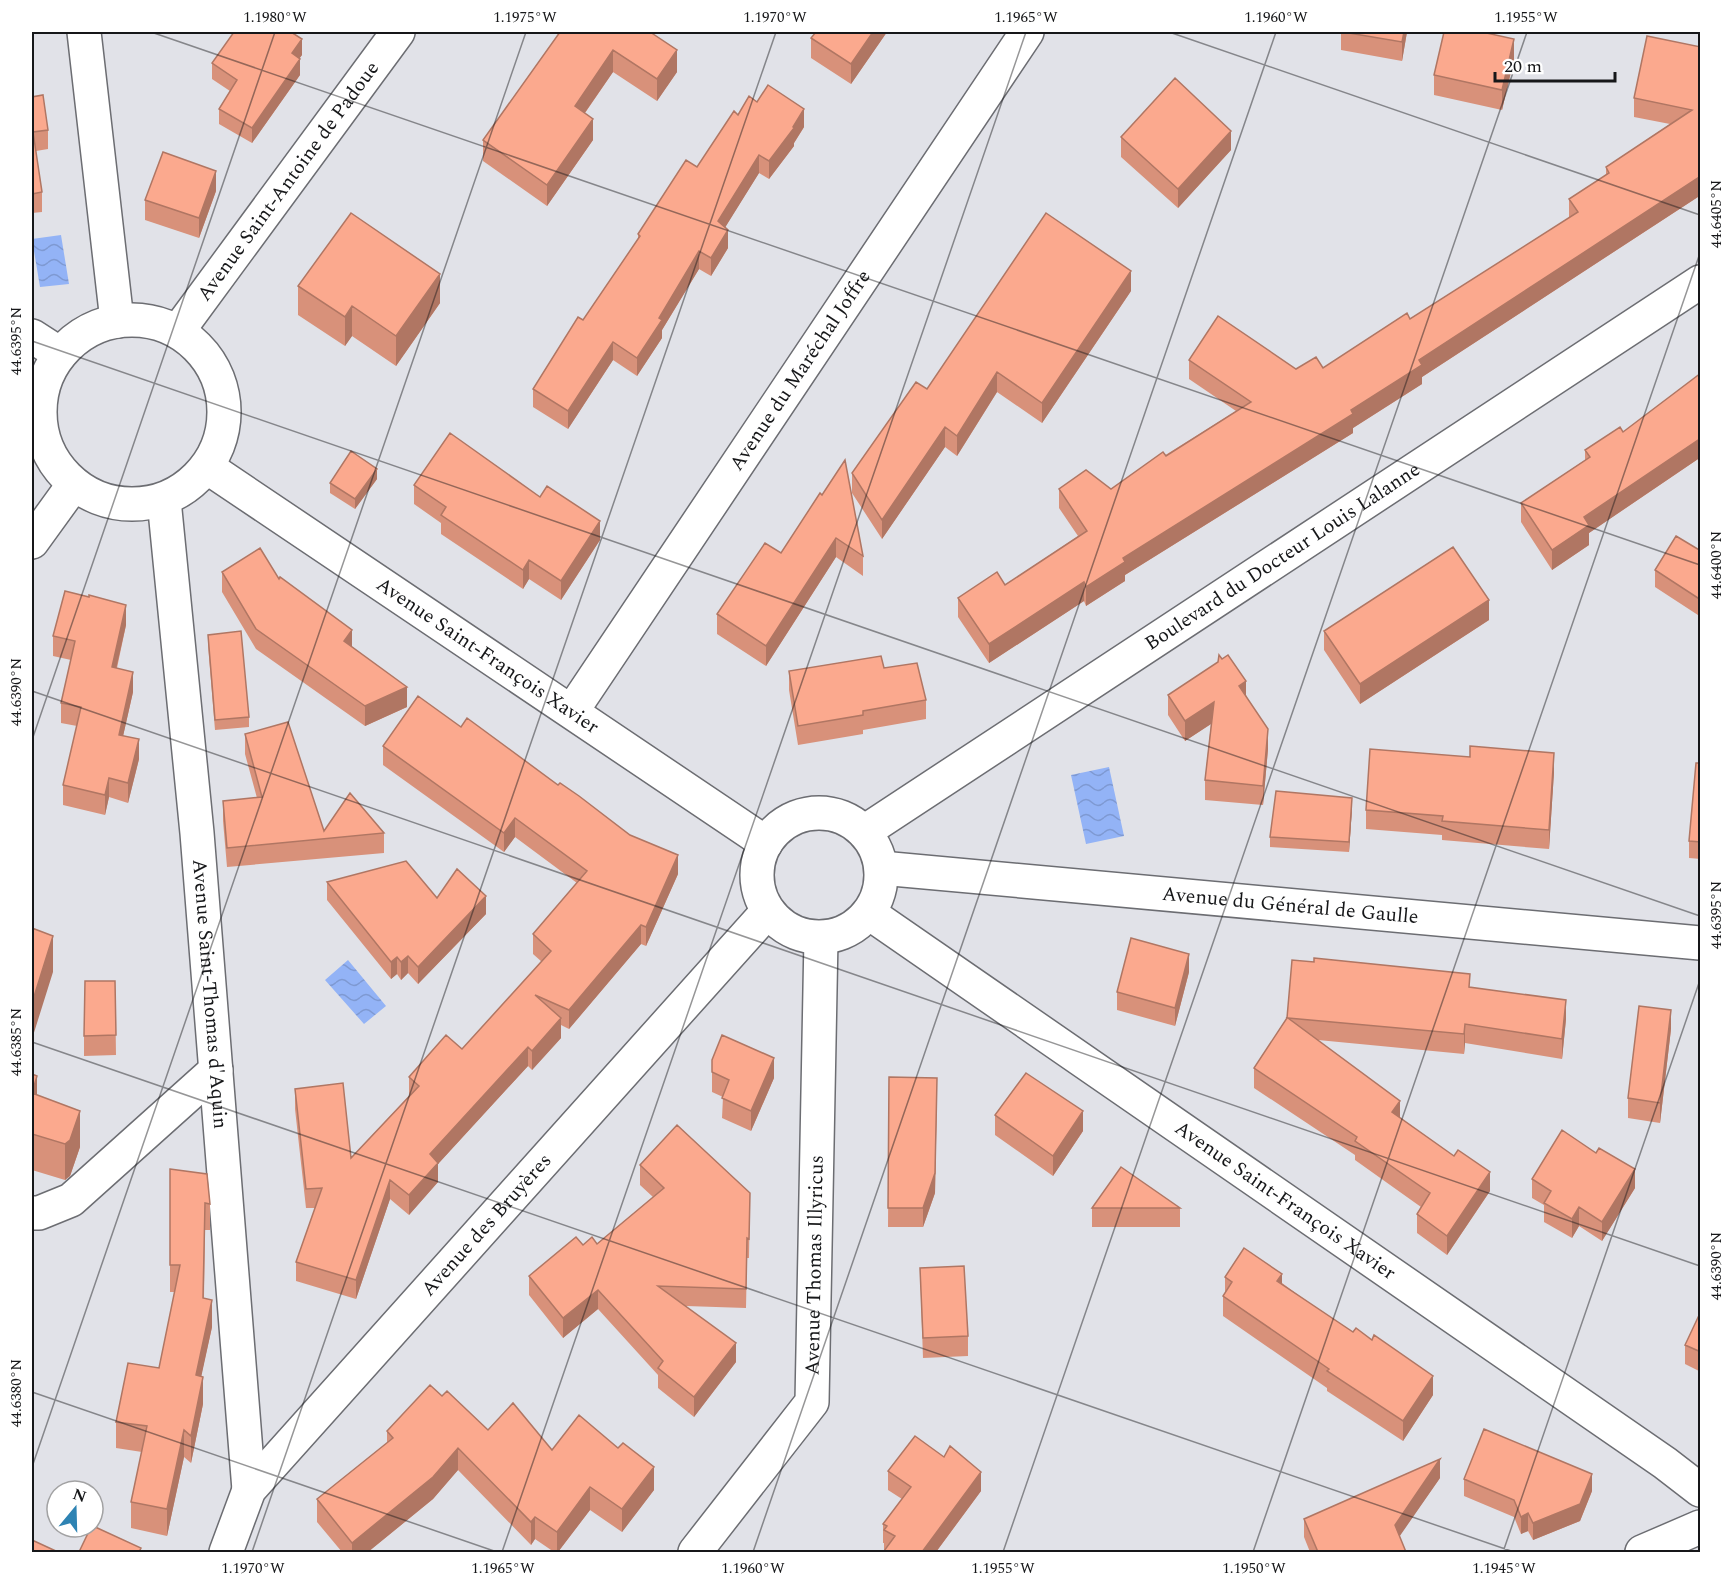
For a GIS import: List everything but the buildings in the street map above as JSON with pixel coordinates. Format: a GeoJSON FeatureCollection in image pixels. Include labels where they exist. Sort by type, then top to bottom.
{"type":"FeatureCollection","features":[{"type":"Feature","properties":{"kind":"street"},"geometry":{"type":"LineString","coordinates":[[84,32],[117,321]]}},
{"type":"Feature","properties":{"kind":"street","name":"Avenue Saint-Antoine de Padoue"},"geometry":{"type":"LineString","coordinates":[[178,331],[398,32]]}},
{"type":"Feature","properties":{"kind":"street","name":"Avenue du Maréchal Joffre"},"geometry":{"type":"LineString","coordinates":[[572,711],[1027,32]]}},
{"type":"Feature","properties":{"kind":"street","name":"Boulevard du Docteur Louis Lalanne"},"geometry":{"type":"LineString","coordinates":[[864,832],[1701,282]]}},
{"type":"Feature","properties":{"kind":"street"},"geometry":{"type":"LineString","coordinates":[[117,321],[149,321],[178,331],[203,351],[219,377],[225,408],[222,439],[207,467],[188,487],[164,500],[133,505],[102,500],[74,484],[55,463],[42,436],[39,407],[46,379],[60,354],[76,338],[96,327],[117,321]]}},
{"type":"Feature","properties":{"kind":"street"},"geometry":{"type":"LineString","coordinates":[[32,336],[60,354]]}},
{"type":"Feature","properties":{"kind":"street","name":"Avenue Saint-François Xavier"},"geometry":{"type":"LineString","coordinates":[[207,467],[766,843]]}},
{"type":"Feature","properties":{"kind":"street"},"geometry":{"type":"LineString","coordinates":[[32,542],[74,484]]}},
{"type":"Feature","properties":{"kind":"street","name":"Avenue Saint-Thomas d'Aquin"},"geometry":{"type":"LineString","coordinates":[[164,500],[197,833],[249,1490]]}},
{"type":"Feature","properties":{"kind":"street"},"geometry":{"type":"LineString","coordinates":[[813,813],[832,814],[849,821],[864,832],[872,843],[881,868],[881,884],[877,899],[869,913],[856,926],[839,934],[821,938],[792,931],[779,923],[768,911],[760,895],[757,877],[759,859],[766,843],[778,828],[794,818],[813,813]]}},
{"type":"Feature","properties":{"kind":"street","name":"Avenue du Général de Gaulle"},"geometry":{"type":"LineString","coordinates":[[881,868],[1701,943]]}},
{"type":"Feature","properties":{"kind":"street","name":"Avenue des Bruyères"},"geometry":{"type":"LineString","coordinates":[[226,1552],[249,1490],[768,911]]}},
{"type":"Feature","properties":{"kind":"street","name":"Avenue Saint-François Xavier"},"geometry":{"type":"LineString","coordinates":[[869,913],[1701,1490]]}},
{"type":"Feature","properties":{"kind":"street","name":"Avenue Thomas Illyricus"},"geometry":{"type":"LineString","coordinates":[[694,1552],[812,1402],[821,938]]}},
{"type":"Feature","properties":{"kind":"street"},"geometry":{"type":"LineString","coordinates":[[32,1213],[39,1213],[71,1200],[216,1070]]}},
{"type":"Feature","properties":{"kind":"street"},"geometry":{"type":"LineString","coordinates":[[1642,1552],[1701,1527]]}},
{"type":"Feature","properties":{"kind":"water"},"geometry":{"type":"Polygon","coordinates":[[[61,235],[69,284],[40,287],[34,251],[32,251],[32,239],[61,235]]]}},
{"type":"Feature","properties":{"kind":"water"},"geometry":{"type":"Polygon","coordinates":[[[1109,767],[1124,836],[1086,844],[1071,775],[1109,767]]]}},
{"type":"Feature","properties":{"kind":"water"},"geometry":{"type":"Polygon","coordinates":[[[348,960],[386,1006],[364,1024],[325,980],[348,960]]]}}]}
